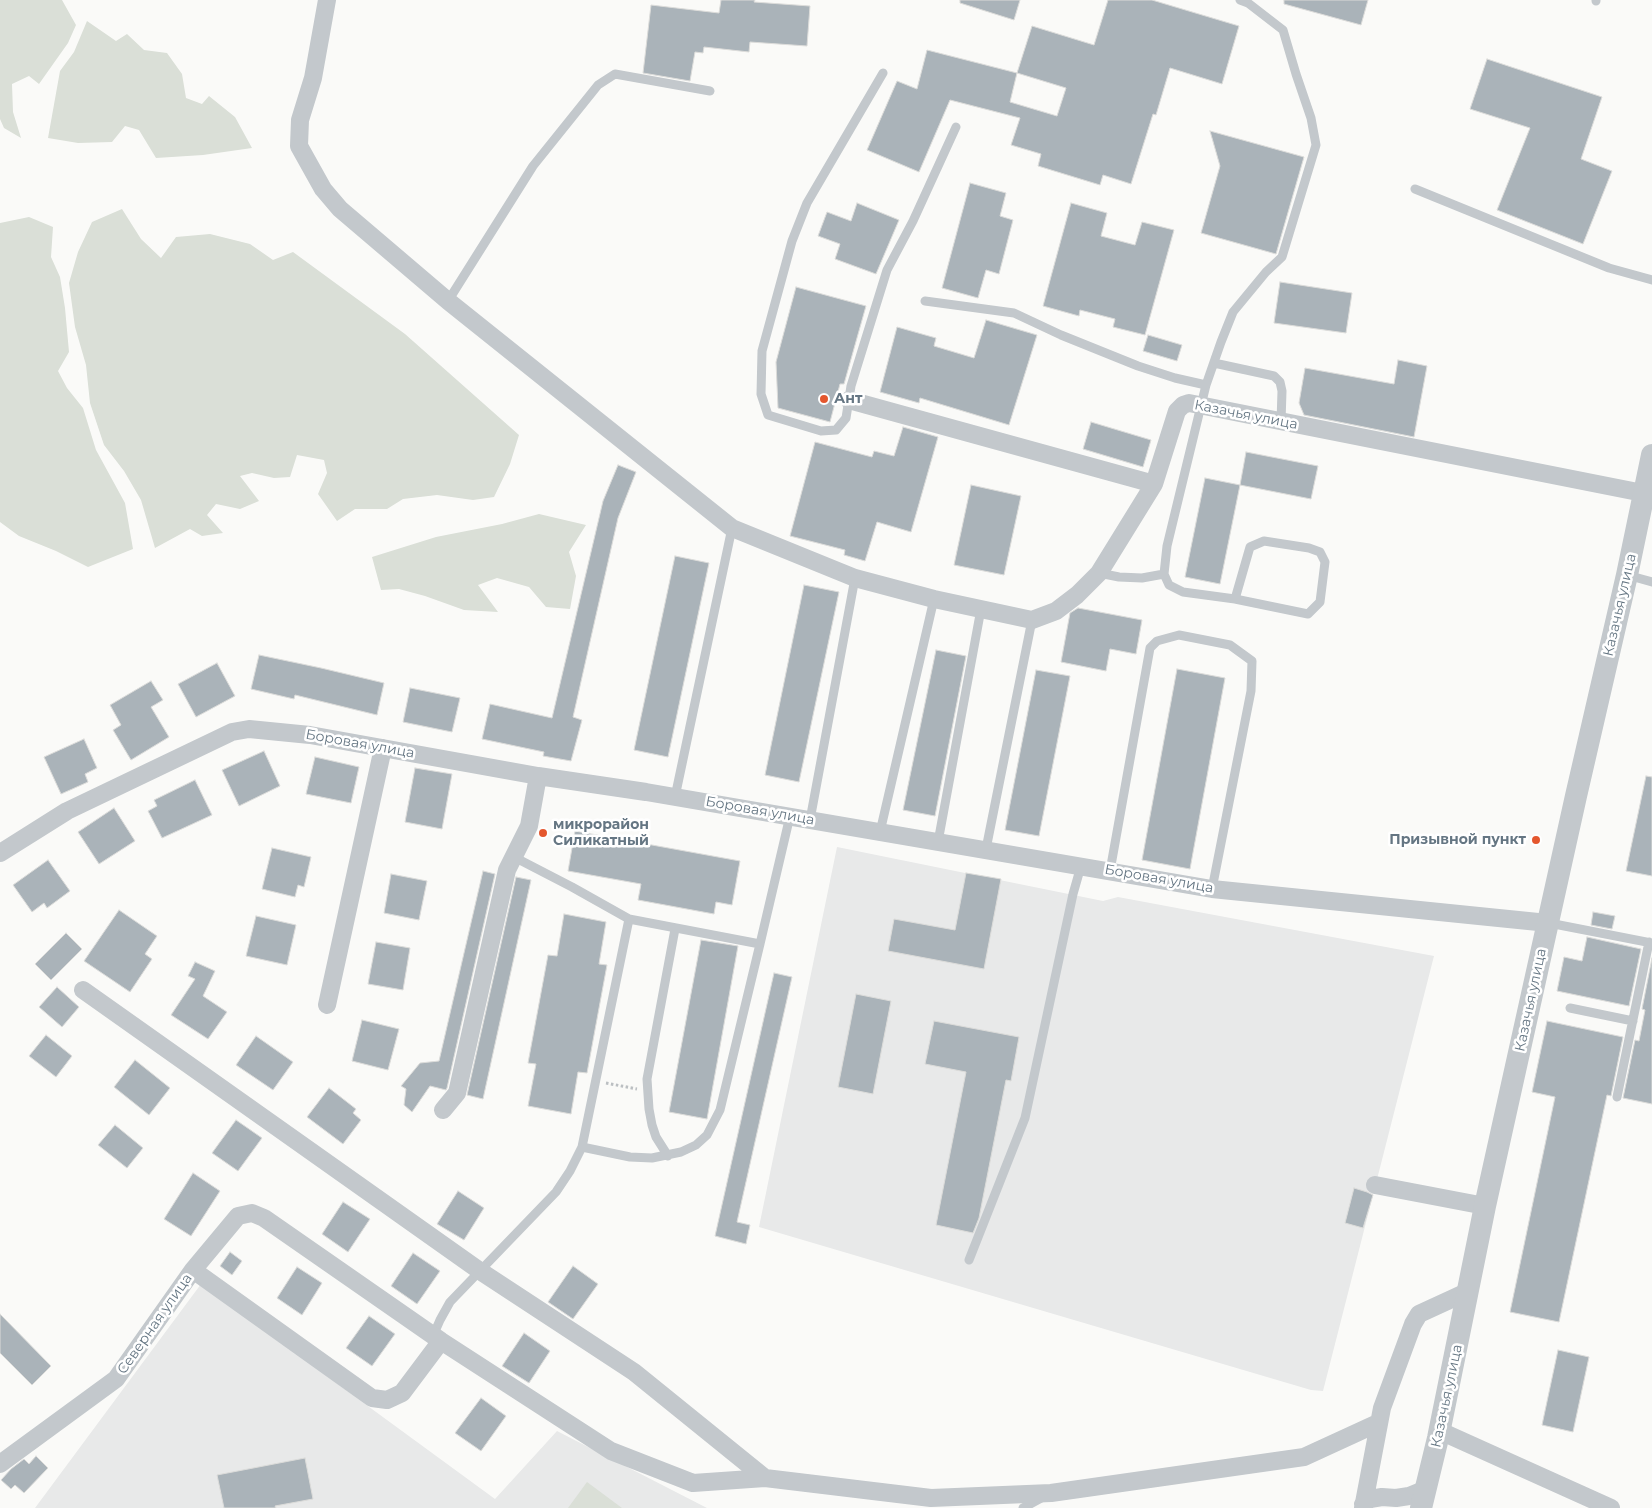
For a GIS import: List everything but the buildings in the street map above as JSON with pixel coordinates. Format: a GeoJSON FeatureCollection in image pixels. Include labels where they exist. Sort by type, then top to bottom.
{"type":"FeatureCollection","features":[{"type":"Feature","properties":{"kind":"street"},"geometry":{"type":"LineString","coordinates":[[326,0],[313,78],[300,120],[299,146],[323,189],[340,209],[448,301],[732,528],[855,578],[934,599],[1032,620]]}},
{"type":"Feature","properties":{"kind":"street"},"geometry":{"type":"LineString","coordinates":[[849,400],[1154,484]]}},
{"type":"Feature","properties":{"kind":"street","name":"Казачья улица"},"geometry":{"type":"LineString","coordinates":[[1032,620],[1056,611],[1077,596],[1098,573],[1154,484],[1177,411],[1183,405],[1189,403],[1643,493]]}},
{"type":"Feature","properties":{"kind":"street","name":"Казачья улица"},"geometry":{"type":"LineString","coordinates":[[1424,1499],[1440,1431],[1485,1206],[1652,455]]}},
{"type":"Feature","properties":{"kind":"street","name":"Боровая улица"},"geometry":{"type":"LineString","coordinates":[[0,853],[67,811],[232,732],[249,729],[310,734],[538,776],[790,816],[1212,889],[1548,923]]}},
{"type":"Feature","properties":{"kind":"street"},"geometry":{"type":"LineString","coordinates":[[328,1005],[383,748]]}},
{"type":"Feature","properties":{"kind":"street"},"geometry":{"type":"LineString","coordinates":[[443,1110],[457,1093],[508,870],[529,826],[538,776]]}},
{"type":"Feature","properties":{"kind":"street"},"geometry":{"type":"LineString","coordinates":[[83,990],[480,1270],[634,1372],[765,1478]]}},
{"type":"Feature","properties":{"kind":"street"},"geometry":{"type":"LineString","coordinates":[[1375,1185],[1485,1206]]}},
{"type":"Feature","properties":{"kind":"street","name":"Северная улица"},"geometry":{"type":"LineString","coordinates":[[0,1464],[116,1379],[193,1270],[238,1216],[252,1213],[264,1218],[437,1339]]}},
{"type":"Feature","properties":{"kind":"street"},"geometry":{"type":"LineString","coordinates":[[193,1270],[372,1398],[387,1400],[402,1393],[437,1339],[611,1451],[693,1483],[765,1478],[931,1498],[1051,1493],[1304,1457],[1378,1423]]}},
{"type":"Feature","properties":{"kind":"street"},"geometry":{"type":"LineString","coordinates":[[1363,1506],[1382,1408],[1413,1324],[1419,1314],[1469,1291]]}},
{"type":"Feature","properties":{"kind":"street"},"geometry":{"type":"LineString","coordinates":[[1440,1431],[1611,1508]]}},
{"type":"Feature","properties":{"kind":"street"},"geometry":{"type":"LineString","coordinates":[[1363,1506],[1370,1499],[1382,1497],[1396,1498],[1409,1496],[1424,1499]]}},
{"type":"Feature","properties":{"kind":"lane"},"geometry":{"type":"LineString","coordinates":[[1235,600],[1250,547],[1264,541],[1309,548],[1320,552],[1325,562],[1320,602],[1308,614],[1183,592],[1169,585],[1164,574],[1167,546],[1206,385],[1233,312],[1266,272],[1282,257],[1316,145],[1311,118],[1284,30],[1248,3],[1240,0]]}},
{"type":"Feature","properties":{"kind":"lane"},"geometry":{"type":"LineString","coordinates":[[883,73],[807,203],[792,240],[762,350],[761,394],[768,416],[821,431],[836,430],[846,418],[851,386],[887,270],[913,221],[956,127]]}},
{"type":"Feature","properties":{"kind":"lane"},"geometry":{"type":"LineString","coordinates":[[448,301],[533,166],[598,85],[615,74],[710,91]]}},
{"type":"Feature","properties":{"kind":"lane"},"geometry":{"type":"LineString","coordinates":[[1415,189],[1609,268],[1652,280]]}},
{"type":"Feature","properties":{"kind":"lane"},"geometry":{"type":"LineString","coordinates":[[925,301],[1014,313],[1061,336],[1138,366],[1175,378],[1206,385]]}},
{"type":"Feature","properties":{"kind":"lane"},"geometry":{"type":"LineString","coordinates":[[1214,363],[1274,376],[1280,382],[1282,391],[1281,422]]}},
{"type":"Feature","properties":{"kind":"lane"},"geometry":{"type":"LineString","coordinates":[[675,797],[732,528]]}},
{"type":"Feature","properties":{"kind":"lane"},"geometry":{"type":"LineString","coordinates":[[1098,573],[1119,577],[1142,578],[1164,574]]}},
{"type":"Feature","properties":{"kind":"lane"},"geometry":{"type":"LineString","coordinates":[[1627,574],[1652,582]]}},
{"type":"Feature","properties":{"kind":"lane"},"geometry":{"type":"LineString","coordinates":[[810,820],[855,578]]}},
{"type":"Feature","properties":{"kind":"lane"},"geometry":{"type":"LineString","coordinates":[[880,832],[934,599]]}},
{"type":"Feature","properties":{"kind":"lane"},"geometry":{"type":"LineString","coordinates":[[938,842],[981,608]]}},
{"type":"Feature","properties":{"kind":"lane"},"geometry":{"type":"LineString","coordinates":[[986,850],[1032,620]]}},
{"type":"Feature","properties":{"kind":"lane"},"geometry":{"type":"LineString","coordinates":[[1110,871],[1150,648],[1157,641],[1179,635],[1188,636],[1230,644],[1252,661],[1251,691],[1212,889]]}},
{"type":"Feature","properties":{"kind":"lane"},"geometry":{"type":"LineString","coordinates":[[582,1147],[630,1157],[652,1158],[682,1152],[696,1145],[708,1135],[720,1110],[790,816]]}},
{"type":"Feature","properties":{"kind":"lane"},"geometry":{"type":"LineString","coordinates":[[514,857],[629,919],[760,944]]}},
{"type":"Feature","properties":{"kind":"lane"},"geometry":{"type":"LineString","coordinates":[[969,1260],[1026,1118],[1081,866]]}},
{"type":"Feature","properties":{"kind":"lane"},"geometry":{"type":"LineString","coordinates":[[437,1339],[440,1320],[450,1302],[556,1192],[570,1171],[582,1147],[629,919]]}},
{"type":"Feature","properties":{"kind":"lane"},"geometry":{"type":"LineString","coordinates":[[1548,923],[1650,943],[1617,1096]]}},
{"type":"Feature","properties":{"kind":"lane"},"geometry":{"type":"LineString","coordinates":[[668,1156],[656,1137],[652,1125],[647,1091],[649,1066],[675,929]]}},
{"type":"Feature","properties":{"kind":"lane"},"geometry":{"type":"LineString","coordinates":[[1570,1008],[1633,1021]]}},
{"type":"Feature","properties":{"kind":"lane"},"geometry":{"type":"LineString","coordinates":[[1023,1508],[1051,1493]]}},
{"type":"Feature","properties":{"kind":"path"},"geometry":{"type":"LineString","coordinates":[[596,1082],[647,1091]]}},
{"type":"Feature","properties":{"kind":"shaded area"},"geometry":{"type":"Polygon","coordinates":[[[0,0],[62,0],[76,25],[68,43],[39,84],[29,76],[12,84],[13,112],[21,138],[4,128],[0,119],[0,0]]]}},
{"type":"Feature","properties":{"kind":"shaded area"},"geometry":{"type":"Polygon","coordinates":[[[87,21],[116,41],[127,34],[144,50],[167,53],[182,74],[186,98],[202,104],[209,96],[235,117],[252,148],[203,155],[156,158],[139,130],[125,126],[112,142],[78,143],[48,138],[60,71],[74,52],[87,21]]]}},
{"type":"Feature","properties":{"kind":"shaded area"},"geometry":{"type":"Polygon","coordinates":[[[122,209],[141,239],[161,258],[176,237],[210,234],[250,244],[273,260],[293,252],[405,334],[519,435],[510,464],[494,497],[473,500],[437,495],[403,499],[387,509],[355,509],[337,521],[318,494],[327,473],[324,460],[297,455],[290,477],[274,478],[252,473],[240,476],[259,501],[240,509],[216,504],[207,515],[223,533],[202,536],[190,529],[155,548],[141,500],[124,471],[104,445],[90,403],[86,365],[75,327],[69,283],[78,252],[92,222],[122,209]]]}},
{"type":"Feature","properties":{"kind":"shaded area"},"geometry":{"type":"Polygon","coordinates":[[[29,217],[53,227],[51,257],[60,277],[69,352],[58,371],[67,388],[83,408],[96,450],[125,503],[133,549],[88,567],[19,536],[0,522],[0,223],[29,217]]]}},
{"type":"Feature","properties":{"kind":"shaded area"},"geometry":{"type":"Polygon","coordinates":[[[539,514],[586,525],[569,552],[576,576],[570,609],[546,607],[529,587],[497,578],[478,585],[498,612],[464,610],[399,589],[381,590],[372,557],[436,537],[502,524],[539,514]]]}},
{"type":"Feature","properties":{"kind":"shaded area"},"geometry":{"type":"Polygon","coordinates":[[[837,847],[1103,901],[1118,897],[1434,956],[1323,1391],[1311,1390],[759,1227],[837,847]]]}},
{"type":"Feature","properties":{"kind":"shaded area"},"geometry":{"type":"Polygon","coordinates":[[[201,1284],[495,1499],[557,1431],[707,1508],[35,1508],[201,1284]]]}},
{"type":"Feature","properties":{"kind":"shaded area"},"geometry":{"type":"Polygon","coordinates":[[[587,1482],[622,1508],[568,1508],[587,1482]]]}},
{"type":"Feature","properties":{"kind":"place","name":"Ант"},"geometry":{"type":"Point","coordinates":[824,399]}},
{"type":"Feature","properties":{"kind":"place","name":"микрорайон Силикатный"},"geometry":{"type":"Point","coordinates":[543,833]}},
{"type":"Feature","properties":{"kind":"place","name":"Призывной пункт"},"geometry":{"type":"Point","coordinates":[1536,840]}}]}
